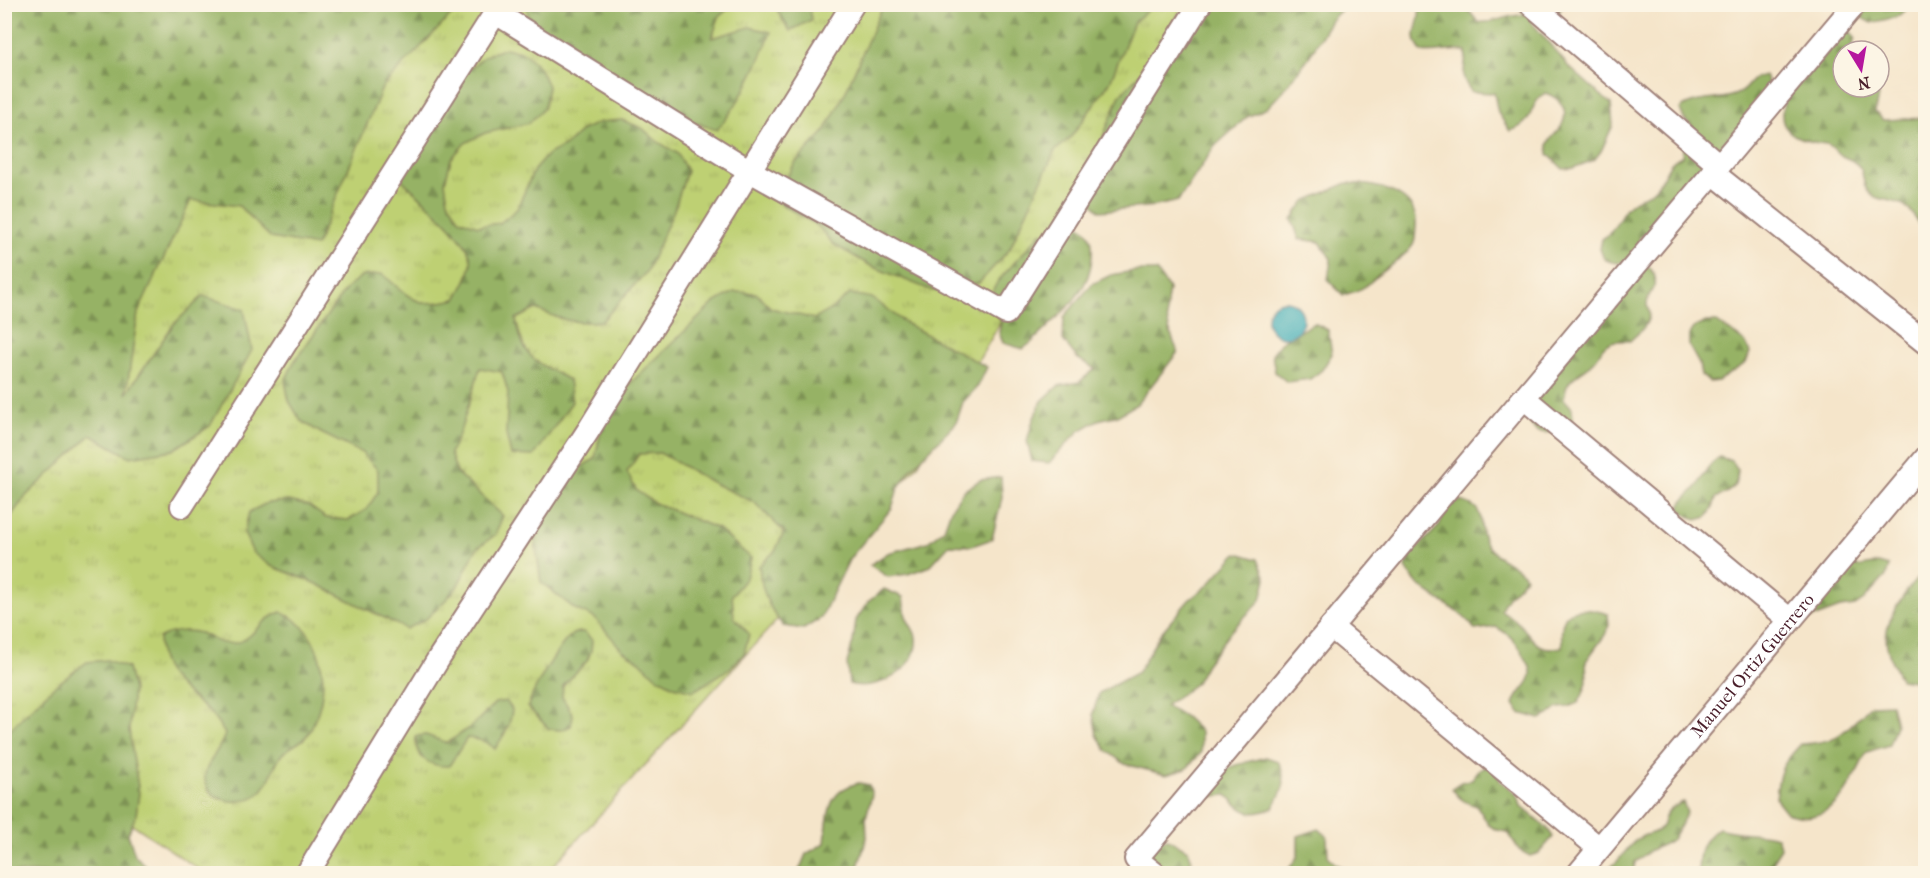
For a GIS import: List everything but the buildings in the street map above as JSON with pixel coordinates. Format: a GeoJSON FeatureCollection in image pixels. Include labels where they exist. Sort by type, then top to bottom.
{"type":"FeatureCollection","features":[{"type":"Feature","properties":{"kind":"street"},"geometry":{"type":"LineString","coordinates":[[308,873],[439,658],[588,431],[853,4]]}},
{"type":"Feature","properties":{"kind":"street"},"geometry":{"type":"LineString","coordinates":[[182,506],[499,9],[750,171],[1006,313],[1200,4]]}},
{"type":"Feature","properties":{"kind":"street"},"geometry":{"type":"LineString","coordinates":[[1531,4],[1716,169],[1926,343]]}},
{"type":"Feature","properties":{"kind":"street"},"geometry":{"type":"LineString","coordinates":[[1155,873],[1136,859],[1854,4]]}},
{"type":"Feature","properties":{"kind":"street"},"geometry":{"type":"LineString","coordinates":[[1524,398],[1790,620]]}},
{"type":"Feature","properties":{"kind":"street","name":"Manuel Ortiz Guerrero"},"geometry":{"type":"LineString","coordinates":[[1578,873],[1926,458]]}},
{"type":"Feature","properties":{"kind":"street"},"geometry":{"type":"LineString","coordinates":[[1331,627],[1599,848]]}},
{"type":"Feature","properties":{"kind":"green space"},"geometry":{"type":"Polygon","coordinates":[[[5,4],[461,5],[383,86],[316,246],[271,238],[239,206],[191,200],[138,313],[126,394],[173,325],[203,296],[244,309],[252,350],[210,426],[173,450],[130,457],[91,435],[26,496],[5,524],[5,4]]]}},
{"type":"Feature","properties":{"kind":"green space"},"geometry":{"type":"Polygon","coordinates":[[[5,5],[1184,5],[918,465],[547,873],[204,873],[5,737],[5,535],[66,218],[5,5]]]}},
{"type":"Feature","properties":{"kind":"green space"},"geometry":{"type":"Polygon","coordinates":[[[527,5],[732,5],[719,17],[712,38],[750,27],[771,32],[748,83],[734,108],[717,130],[675,116],[542,32],[528,15],[527,5]]]}},
{"type":"Feature","properties":{"kind":"green space"},"geometry":{"type":"Polygon","coordinates":[[[778,5],[809,5],[811,20],[790,31],[778,12],[778,5]]]}},
{"type":"Feature","properties":{"kind":"green space"},"geometry":{"type":"Polygon","coordinates":[[[883,5],[1154,5],[1134,22],[1110,82],[1071,137],[1055,151],[1009,250],[979,283],[933,291],[871,266],[833,244],[818,226],[781,204],[784,182],[795,163],[825,131],[845,93],[883,5]]]}},
{"type":"Feature","properties":{"kind":"green space"},"geometry":{"type":"Polygon","coordinates":[[[1201,5],[1346,5],[1331,20],[1309,57],[1283,91],[1267,108],[1247,117],[1215,146],[1178,201],[1156,206],[1100,211],[1084,195],[1088,174],[1120,95],[1194,16],[1201,5]]]}},
{"type":"Feature","properties":{"kind":"green space"},"geometry":{"type":"Polygon","coordinates":[[[1419,5],[1464,5],[1478,22],[1484,22],[1525,15],[1517,5],[1563,5],[1556,17],[1536,21],[1528,18],[1568,66],[1611,104],[1613,125],[1601,151],[1594,160],[1573,168],[1563,169],[1548,154],[1549,141],[1561,128],[1565,114],[1562,104],[1555,97],[1545,93],[1535,104],[1528,119],[1510,131],[1498,113],[1494,93],[1472,92],[1465,82],[1466,52],[1455,50],[1422,52],[1415,39],[1420,12],[1419,5]]]}},
{"type":"Feature","properties":{"kind":"green space"},"geometry":{"type":"Polygon","coordinates":[[[1861,5],[1906,5],[1905,11],[1896,17],[1871,23],[1862,18],[1859,8],[1861,5]]]}},
{"type":"Feature","properties":{"kind":"green space"},"geometry":{"type":"Polygon","coordinates":[[[1848,29],[1855,37],[1854,39],[1839,39],[1848,29]]]}},
{"type":"Feature","properties":{"kind":"green space"},"geometry":{"type":"Polygon","coordinates":[[[505,48],[524,53],[539,67],[548,86],[544,108],[529,123],[485,133],[465,143],[451,159],[445,182],[448,201],[459,219],[478,226],[500,223],[517,209],[534,170],[548,154],[566,145],[582,130],[600,122],[622,120],[642,128],[658,142],[677,153],[687,171],[674,210],[647,271],[602,321],[568,320],[536,309],[516,319],[527,352],[539,363],[569,380],[572,402],[534,456],[511,455],[506,434],[508,392],[502,372],[480,368],[460,432],[450,453],[457,473],[503,516],[495,535],[477,548],[457,587],[426,619],[406,629],[313,582],[271,566],[253,553],[244,533],[249,512],[267,503],[289,501],[309,506],[326,518],[349,520],[367,509],[378,492],[378,470],[362,453],[301,421],[289,401],[285,381],[294,362],[345,290],[361,276],[382,274],[408,296],[422,302],[456,299],[470,269],[471,259],[468,250],[452,228],[400,178],[468,70],[485,56],[505,48]]]}},
{"type":"Feature","properties":{"kind":"green space"},"geometry":{"type":"Polygon","coordinates":[[[1831,48],[1831,99],[1877,99],[1875,112],[1883,120],[1925,118],[1925,231],[1905,206],[1871,194],[1865,186],[1858,165],[1827,144],[1802,139],[1788,130],[1782,119],[1785,100],[1831,48]]]}},
{"type":"Feature","properties":{"kind":"green space"},"geometry":{"type":"Polygon","coordinates":[[[1765,75],[1769,86],[1738,128],[1722,144],[1717,165],[1688,196],[1676,198],[1658,226],[1639,237],[1639,247],[1624,262],[1616,263],[1604,259],[1600,249],[1602,239],[1611,232],[1628,206],[1652,191],[1672,162],[1682,156],[1692,127],[1684,119],[1680,109],[1694,102],[1732,96],[1743,91],[1755,78],[1765,75]]]}},
{"type":"Feature","properties":{"kind":"green space"},"geometry":{"type":"Polygon","coordinates":[[[1347,183],[1381,188],[1402,198],[1410,205],[1415,215],[1416,227],[1414,243],[1406,253],[1364,287],[1343,295],[1328,280],[1331,259],[1320,242],[1299,239],[1292,219],[1305,201],[1347,183]]]}},
{"type":"Feature","properties":{"kind":"green space"},"geometry":{"type":"Polygon","coordinates":[[[1070,224],[1083,228],[1088,232],[1092,241],[1090,271],[1085,283],[1061,314],[1023,349],[1003,343],[999,333],[1001,322],[991,302],[993,290],[998,281],[1041,233],[1061,232],[1070,224]]]}},
{"type":"Feature","properties":{"kind":"green space"},"geometry":{"type":"Polygon","coordinates":[[[1647,265],[1655,281],[1648,298],[1649,314],[1645,326],[1630,341],[1613,341],[1605,346],[1590,365],[1568,384],[1564,399],[1572,408],[1573,419],[1565,427],[1547,433],[1536,431],[1529,422],[1528,412],[1582,328],[1611,313],[1647,265]]]}},
{"type":"Feature","properties":{"kind":"green space"},"geometry":{"type":"Polygon","coordinates":[[[1134,271],[1156,271],[1169,289],[1168,321],[1178,352],[1137,404],[1119,415],[1098,420],[1079,431],[1049,463],[1032,461],[1027,441],[1042,401],[1058,386],[1079,382],[1095,369],[1077,358],[1063,340],[1064,317],[1092,284],[1111,275],[1134,271]]]}},
{"type":"Feature","properties":{"kind":"green space"},"geometry":{"type":"Polygon","coordinates":[[[734,292],[756,293],[771,308],[814,319],[833,308],[850,294],[872,298],[907,324],[987,367],[978,386],[963,402],[956,423],[910,470],[898,488],[892,508],[850,558],[821,618],[804,629],[783,626],[769,605],[762,583],[759,566],[775,551],[784,532],[754,502],[715,484],[660,453],[639,454],[627,472],[637,491],[655,503],[718,529],[751,558],[746,578],[732,595],[734,617],[749,634],[744,654],[729,669],[694,691],[674,686],[655,676],[640,661],[622,650],[595,618],[575,609],[541,582],[535,541],[547,500],[557,480],[595,459],[604,416],[615,398],[714,303],[734,292]]]}},
{"type":"Feature","properties":{"kind":"green space"},"geometry":{"type":"Polygon","coordinates":[[[1706,322],[1717,322],[1745,342],[1750,352],[1746,363],[1718,381],[1709,382],[1701,375],[1699,364],[1689,346],[1689,335],[1695,327],[1706,322]]]}},
{"type":"Feature","properties":{"kind":"green space"},"geometry":{"type":"Polygon","coordinates":[[[1314,323],[1328,330],[1332,354],[1322,370],[1310,379],[1287,382],[1275,372],[1272,354],[1282,341],[1314,323]]]}},
{"type":"Feature","properties":{"kind":"green space"},"geometry":{"type":"Polygon","coordinates":[[[1720,457],[1731,461],[1738,470],[1735,485],[1730,491],[1716,498],[1707,517],[1697,520],[1680,508],[1696,488],[1709,466],[1720,457]]]}},
{"type":"Feature","properties":{"kind":"green space"},"geometry":{"type":"Polygon","coordinates":[[[1001,477],[1002,498],[992,539],[972,546],[949,545],[930,566],[908,574],[888,577],[870,565],[888,553],[928,542],[944,529],[951,509],[963,491],[980,480],[1001,477]]]}},
{"type":"Feature","properties":{"kind":"green space"},"geometry":{"type":"Polygon","coordinates":[[[1459,501],[1469,504],[1479,512],[1483,537],[1490,549],[1526,577],[1508,597],[1501,610],[1517,622],[1540,646],[1562,647],[1564,620],[1573,611],[1587,610],[1608,614],[1609,625],[1605,635],[1586,661],[1587,682],[1578,703],[1558,708],[1540,719],[1520,713],[1514,704],[1528,682],[1531,672],[1516,643],[1496,627],[1475,630],[1459,613],[1412,578],[1406,567],[1409,557],[1439,526],[1449,506],[1459,501]]]}},
{"type":"Feature","properties":{"kind":"green space"},"geometry":{"type":"Polygon","coordinates":[[[1237,553],[1258,559],[1266,578],[1261,600],[1231,631],[1206,664],[1195,684],[1165,706],[1184,716],[1201,732],[1201,753],[1186,769],[1166,775],[1125,764],[1107,751],[1097,735],[1093,714],[1099,693],[1138,672],[1160,634],[1189,600],[1207,586],[1237,553]]]}},
{"type":"Feature","properties":{"kind":"green space"},"geometry":{"type":"Polygon","coordinates":[[[1851,558],[1857,567],[1878,563],[1889,566],[1886,576],[1864,600],[1855,606],[1840,608],[1810,619],[1804,611],[1851,558]]]}},
{"type":"Feature","properties":{"kind":"green space"},"geometry":{"type":"Polygon","coordinates":[[[1925,571],[1925,679],[1922,682],[1900,679],[1890,658],[1886,639],[1894,611],[1909,588],[1925,571]]]}},
{"type":"Feature","properties":{"kind":"green space"},"geometry":{"type":"Polygon","coordinates":[[[884,589],[903,597],[906,616],[916,637],[915,649],[904,668],[894,676],[872,685],[849,684],[847,663],[856,620],[868,602],[884,589]]]}},
{"type":"Feature","properties":{"kind":"green space"},"geometry":{"type":"Polygon","coordinates":[[[281,612],[295,620],[305,630],[314,643],[319,657],[322,687],[316,717],[311,730],[305,737],[280,757],[268,782],[257,795],[241,801],[224,800],[210,791],[205,775],[225,734],[211,714],[183,690],[168,673],[160,652],[159,638],[173,632],[190,631],[220,642],[235,643],[247,638],[268,619],[281,612]]]}},
{"type":"Feature","properties":{"kind":"green space"},"geometry":{"type":"Polygon","coordinates":[[[584,632],[592,640],[591,651],[587,661],[563,686],[562,697],[573,715],[571,726],[561,730],[549,729],[528,707],[530,700],[548,667],[569,637],[575,633],[584,632]]]}},
{"type":"Feature","properties":{"kind":"green space"},"geometry":{"type":"Polygon","coordinates":[[[107,660],[128,668],[133,689],[129,730],[139,793],[136,815],[128,834],[135,855],[152,873],[5,873],[5,734],[52,688],[87,662],[107,660]]]}},
{"type":"Feature","properties":{"kind":"green space"},"geometry":{"type":"Polygon","coordinates":[[[506,701],[512,709],[510,720],[495,749],[482,741],[467,738],[449,766],[435,765],[420,755],[416,736],[426,735],[447,743],[473,725],[495,703],[506,701]]]}},
{"type":"Feature","properties":{"kind":"green space"},"geometry":{"type":"Polygon","coordinates":[[[1891,704],[1896,725],[1889,745],[1867,752],[1840,799],[1823,813],[1803,817],[1788,814],[1776,799],[1778,781],[1785,763],[1801,744],[1833,738],[1848,729],[1871,705],[1891,704]]]}},
{"type":"Feature","properties":{"kind":"green space"},"geometry":{"type":"Polygon","coordinates":[[[1266,757],[1278,761],[1284,780],[1273,808],[1258,813],[1247,812],[1227,795],[1206,797],[1197,791],[1228,768],[1266,757]]]}},
{"type":"Feature","properties":{"kind":"green space"},"geometry":{"type":"Polygon","coordinates":[[[1487,766],[1518,796],[1521,806],[1547,828],[1553,837],[1539,853],[1530,856],[1519,850],[1508,832],[1492,827],[1477,806],[1463,800],[1452,788],[1461,782],[1472,780],[1478,771],[1487,766]]]}},
{"type":"Feature","properties":{"kind":"green space"},"geometry":{"type":"Polygon","coordinates":[[[859,783],[869,785],[872,795],[866,817],[867,838],[856,873],[798,873],[806,854],[825,843],[828,814],[835,798],[848,786],[859,783]]]}},
{"type":"Feature","properties":{"kind":"green space"},"geometry":{"type":"Polygon","coordinates":[[[1683,802],[1687,813],[1671,841],[1651,850],[1635,862],[1633,873],[1570,874],[1592,865],[1602,870],[1609,868],[1635,841],[1660,829],[1668,812],[1683,802]]]}},
{"type":"Feature","properties":{"kind":"green space"},"geometry":{"type":"Polygon","coordinates":[[[1719,828],[1733,832],[1777,837],[1781,848],[1772,867],[1786,873],[1698,873],[1704,842],[1719,828]]]}},
{"type":"Feature","properties":{"kind":"green space"},"geometry":{"type":"Polygon","coordinates":[[[1319,829],[1327,836],[1328,857],[1337,865],[1356,873],[1286,873],[1298,856],[1298,836],[1319,829]]]}},
{"type":"Feature","properties":{"kind":"green space"},"geometry":{"type":"Polygon","coordinates":[[[1168,839],[1188,850],[1192,860],[1174,872],[1135,873],[1133,861],[1157,840],[1168,839]]]}},
{"type":"Feature","properties":{"kind":"water"},"geometry":{"type":"Polygon","coordinates":[[[1285,301],[1298,306],[1303,319],[1298,332],[1285,337],[1272,332],[1267,319],[1272,306],[1285,301]]]}}]}
